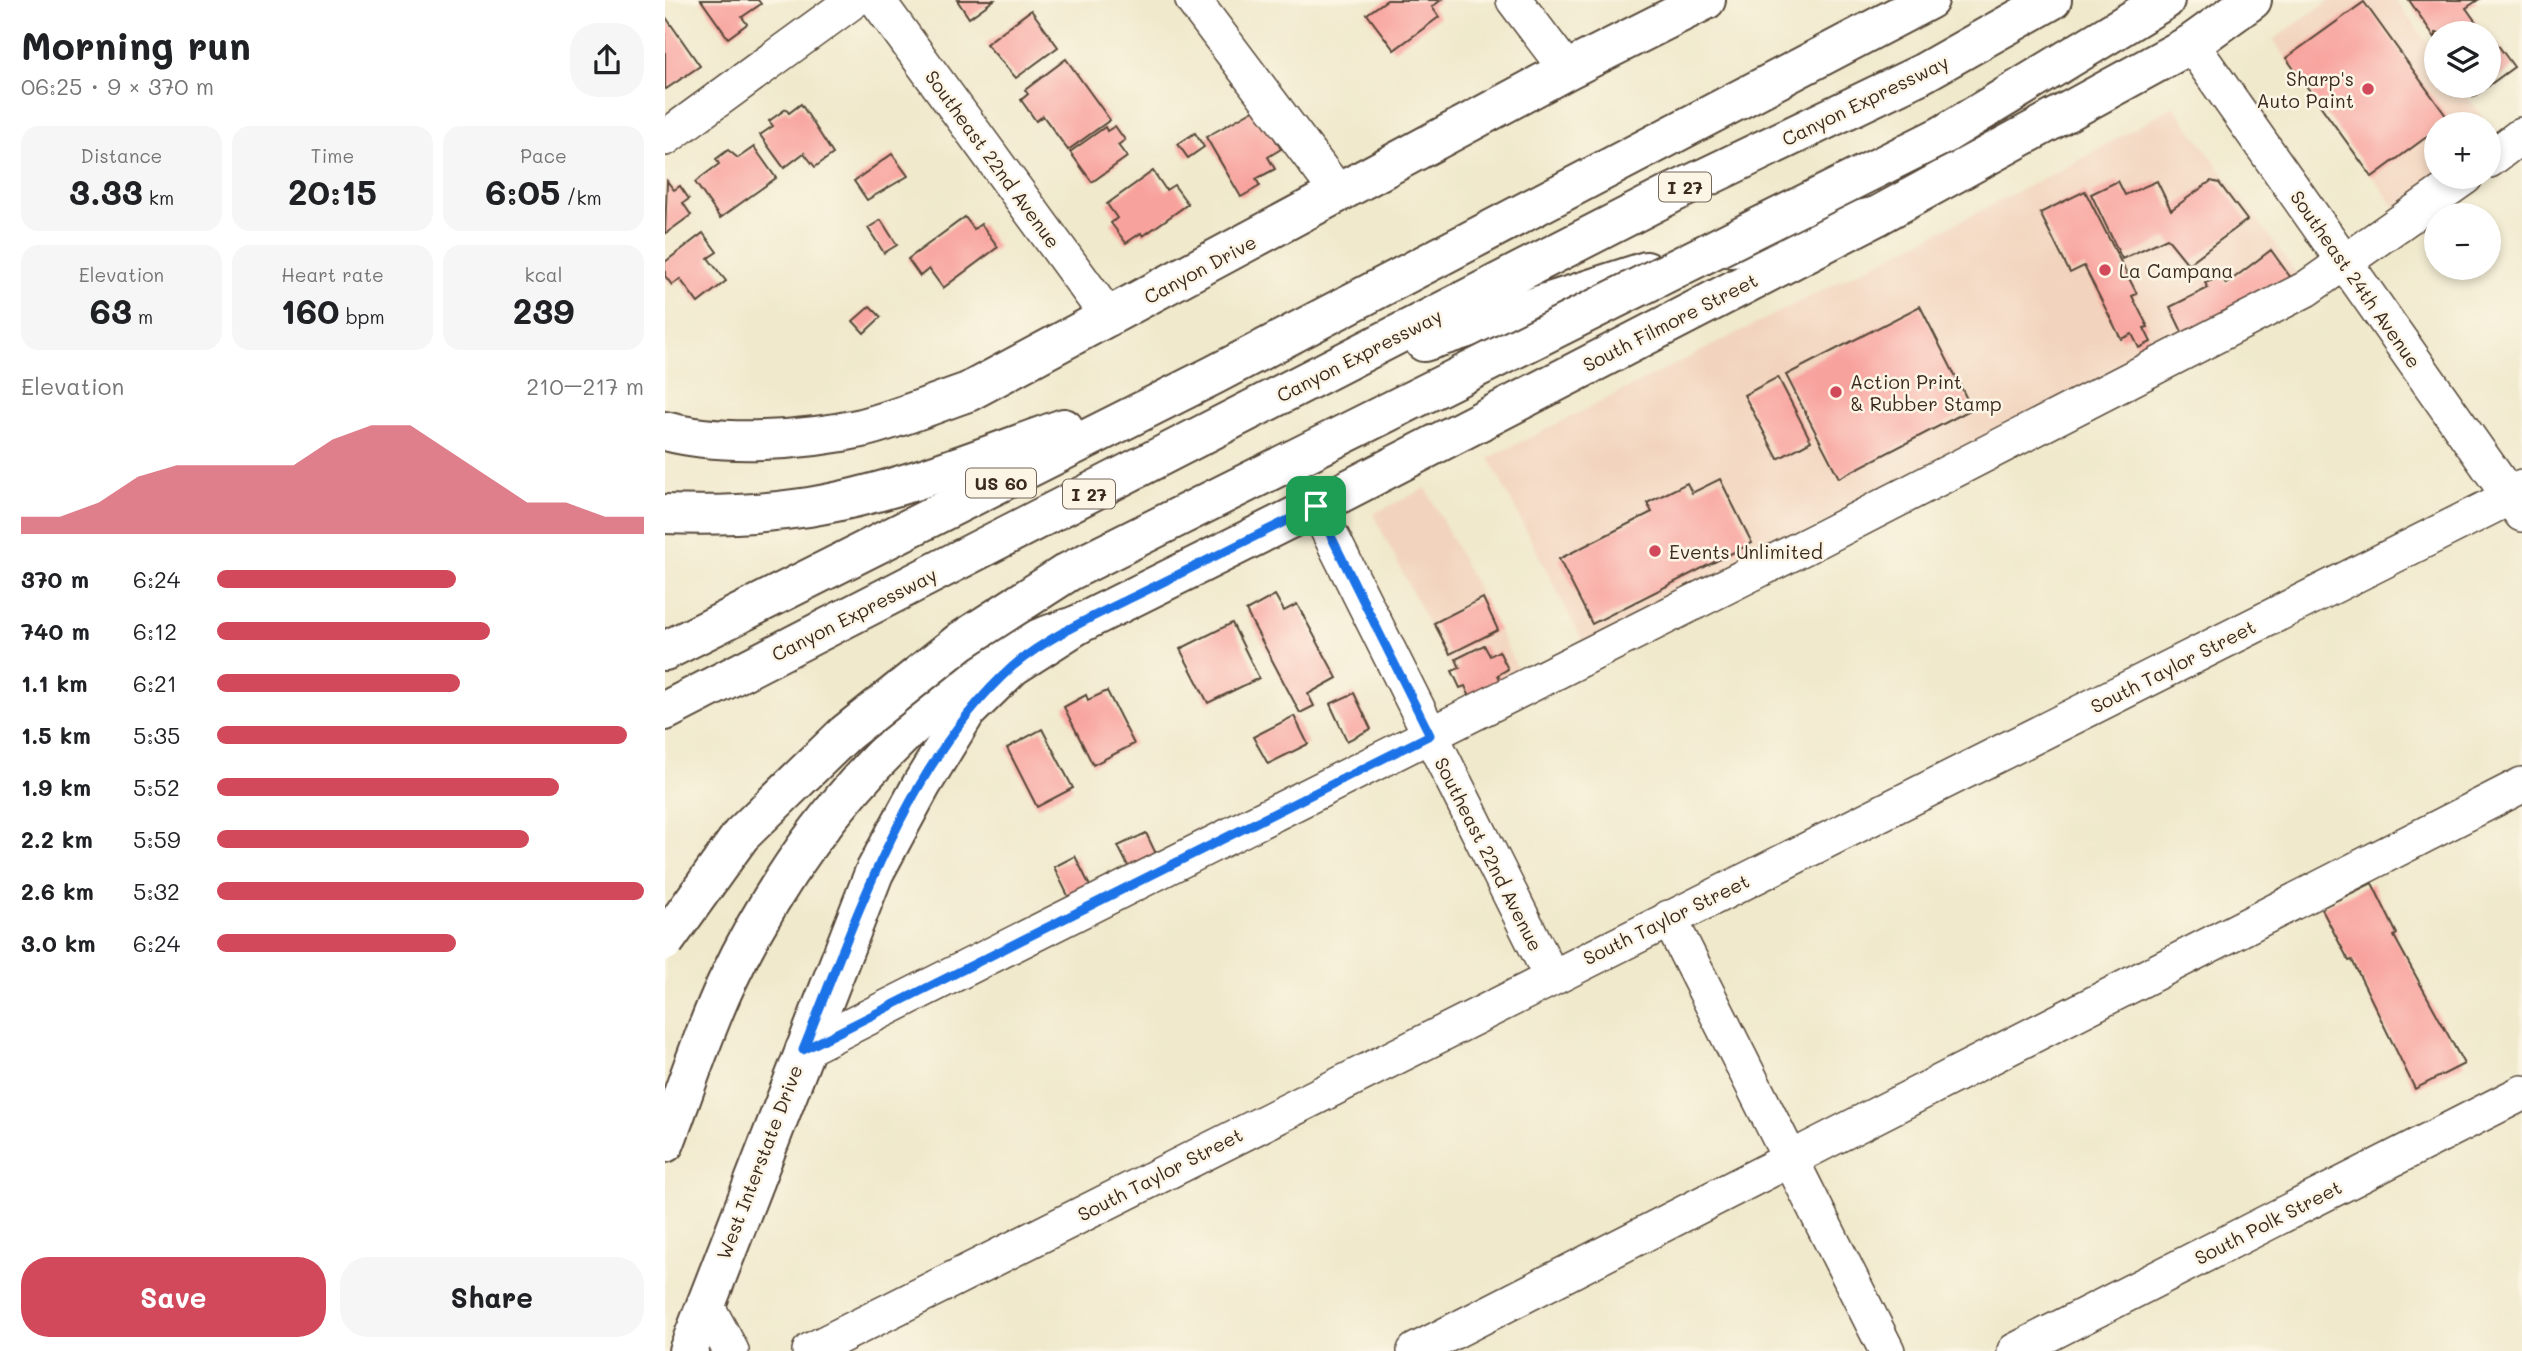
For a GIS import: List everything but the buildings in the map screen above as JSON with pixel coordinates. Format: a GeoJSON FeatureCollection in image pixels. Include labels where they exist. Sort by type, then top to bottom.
{"type":"FeatureCollection","features":[{"type":"Feature","properties":{"kind":"main road","name":"Canyon Drive"},"geometry":{"type":"LineString","coordinates":[[665,432],[682,436],[748,439],[805,437],[862,428],[968,392],[1567,70],[1706,0]]}},
{"type":"Feature","properties":{"kind":"main road","name":"Canyon Expressway"},"geometry":{"type":"LineString","coordinates":[[665,711],[1673,193],[1921,74],[2052,0]]}},
{"type":"Feature","properties":{"kind":"main road"},"geometry":{"type":"LineString","coordinates":[[665,941],[741,835],[845,734],[961,641],[1057,579],[1943,135],[2165,0]]}},
{"type":"Feature","properties":{"kind":"main road","name":"South Filmore Street"},"geometry":{"type":"LineString","coordinates":[[1077,625],[1316,506],[1877,216],[2191,44],[2252,0]]}},
{"type":"Feature","properties":{"kind":"main road","name":"I 27"},"geometry":{"type":"LineString","coordinates":[[1214,375],[1928,1]]}},
{"type":"Feature","properties":{"kind":"main road"},"geometry":{"type":"LineString","coordinates":[[1319,376],[1679,260],[1877,216]]}},
{"type":"Feature","properties":{"kind":"main road"},"geometry":{"type":"LineString","coordinates":[[665,514],[746,513],[809,507],[871,492],[937,472],[1214,375]]}},
{"type":"Feature","properties":{"kind":"main road","name":"US 60"},"geometry":{"type":"LineString","coordinates":[[665,652],[1214,375]]}},
{"type":"Feature","properties":{"kind":"main road"},"geometry":{"type":"LineString","coordinates":[[665,1143],[725,986],[760,917],[792,865],[844,794],[907,731],[965,680],[1017,647],[1077,625]]}},
{"type":"Feature","properties":{"kind":"main road","name":"West Interstate Drive"},"geometry":{"type":"LineString","coordinates":[[688,1351],[874,873],[966,712],[1013,666],[1077,625]]}},
{"type":"Feature","properties":{"kind":"street"},"geometry":{"type":"LineString","coordinates":[[665,138],[854,0]]}},
{"type":"Feature","properties":{"kind":"street","name":"Southeast 22nd Avenue"},"geometry":{"type":"LineString","coordinates":[[877,0],[1109,318]]}},
{"type":"Feature","properties":{"kind":"street"},"geometry":{"type":"LineString","coordinates":[[1193,0],[1339,194]]}},
{"type":"Feature","properties":{"kind":"street"},"geometry":{"type":"LineString","coordinates":[[1514,0],[1567,70]]}},
{"type":"Feature","properties":{"kind":"street","name":"Southeast 24th Avenue"},"geometry":{"type":"LineString","coordinates":[[2191,44],[2345,264],[2518,499]]}},
{"type":"Feature","properties":{"kind":"street"},"geometry":{"type":"LineString","coordinates":[[2501,150],[2522,135]]}},
{"type":"Feature","properties":{"kind":"street"},"geometry":{"type":"LineString","coordinates":[[803,1050],[1430,735],[2270,307],[2345,264],[2448,189]]}},
{"type":"Feature","properties":{"kind":"street","name":"South Taylor Street"},"geometry":{"type":"LineString","coordinates":[[824,1348],[1551,976],[2518,499]]}},
{"type":"Feature","properties":{"kind":"street","name":"Southeast 22nd Avenue"},"geometry":{"type":"LineString","coordinates":[[1316,506],[1551,976]]}},
{"type":"Feature","properties":{"kind":"street"},"geometry":{"type":"LineString","coordinates":[[1415,1351],[2522,785]]}},
{"type":"Feature","properties":{"kind":"street"},"geometry":{"type":"LineString","coordinates":[[1669,918],[1887,1351]]}},
{"type":"Feature","properties":{"kind":"street","name":"South Polk Street"},"geometry":{"type":"LineString","coordinates":[[2015,1351],[2522,1093]]}},
{"type":"Feature","properties":{"kind":"street"},"geometry":{"type":"LineString","coordinates":[[705,1303],[731,1351]]}},
{"type":"Feature","properties":{"kind":"shaded area","name":"Sharp's Auto Paint"},"geometry":{"type":"Polygon","coordinates":[[[2330,0],[2395,0],[2424,38],[2424,98],[2468,98],[2479,112],[2424,112],[2424,187],[2397,210],[2273,40],[2330,0]]]}},
{"type":"Feature","properties":{"kind":"shaded area"},"geometry":{"type":"Polygon","coordinates":[[[2174,106],[2302,281],[1584,644],[1489,458],[2072,164],[2174,106]]]}},
{"type":"Feature","properties":{"kind":"shaded area"},"geometry":{"type":"Polygon","coordinates":[[[1426,488],[1521,675],[1467,701],[1373,514],[1426,488]]]}},
{"type":"Feature","properties":{"kind":"place","name":"Sharp's Auto Paint"},"geometry":{"type":"Point","coordinates":[2368,89]}},
{"type":"Feature","properties":{"kind":"place","name":"La Campana"},"geometry":{"type":"Point","coordinates":[2105,270]}},
{"type":"Feature","properties":{"kind":"place","name":"Action Print & Rubber Stamp"},"geometry":{"type":"Point","coordinates":[1836,392]}},
{"type":"Feature","properties":{"kind":"place","name":"Events Unlimited"},"geometry":{"type":"Point","coordinates":[1655,551]}},
{"type":"Feature","properties":{"kind":"route"},"geometry":{"type":"LineString","coordinates":[[1316,506],[1430,735],[803,1050],[874,873],[966,712],[1013,666],[1077,625],[1316,506]]}}]}
